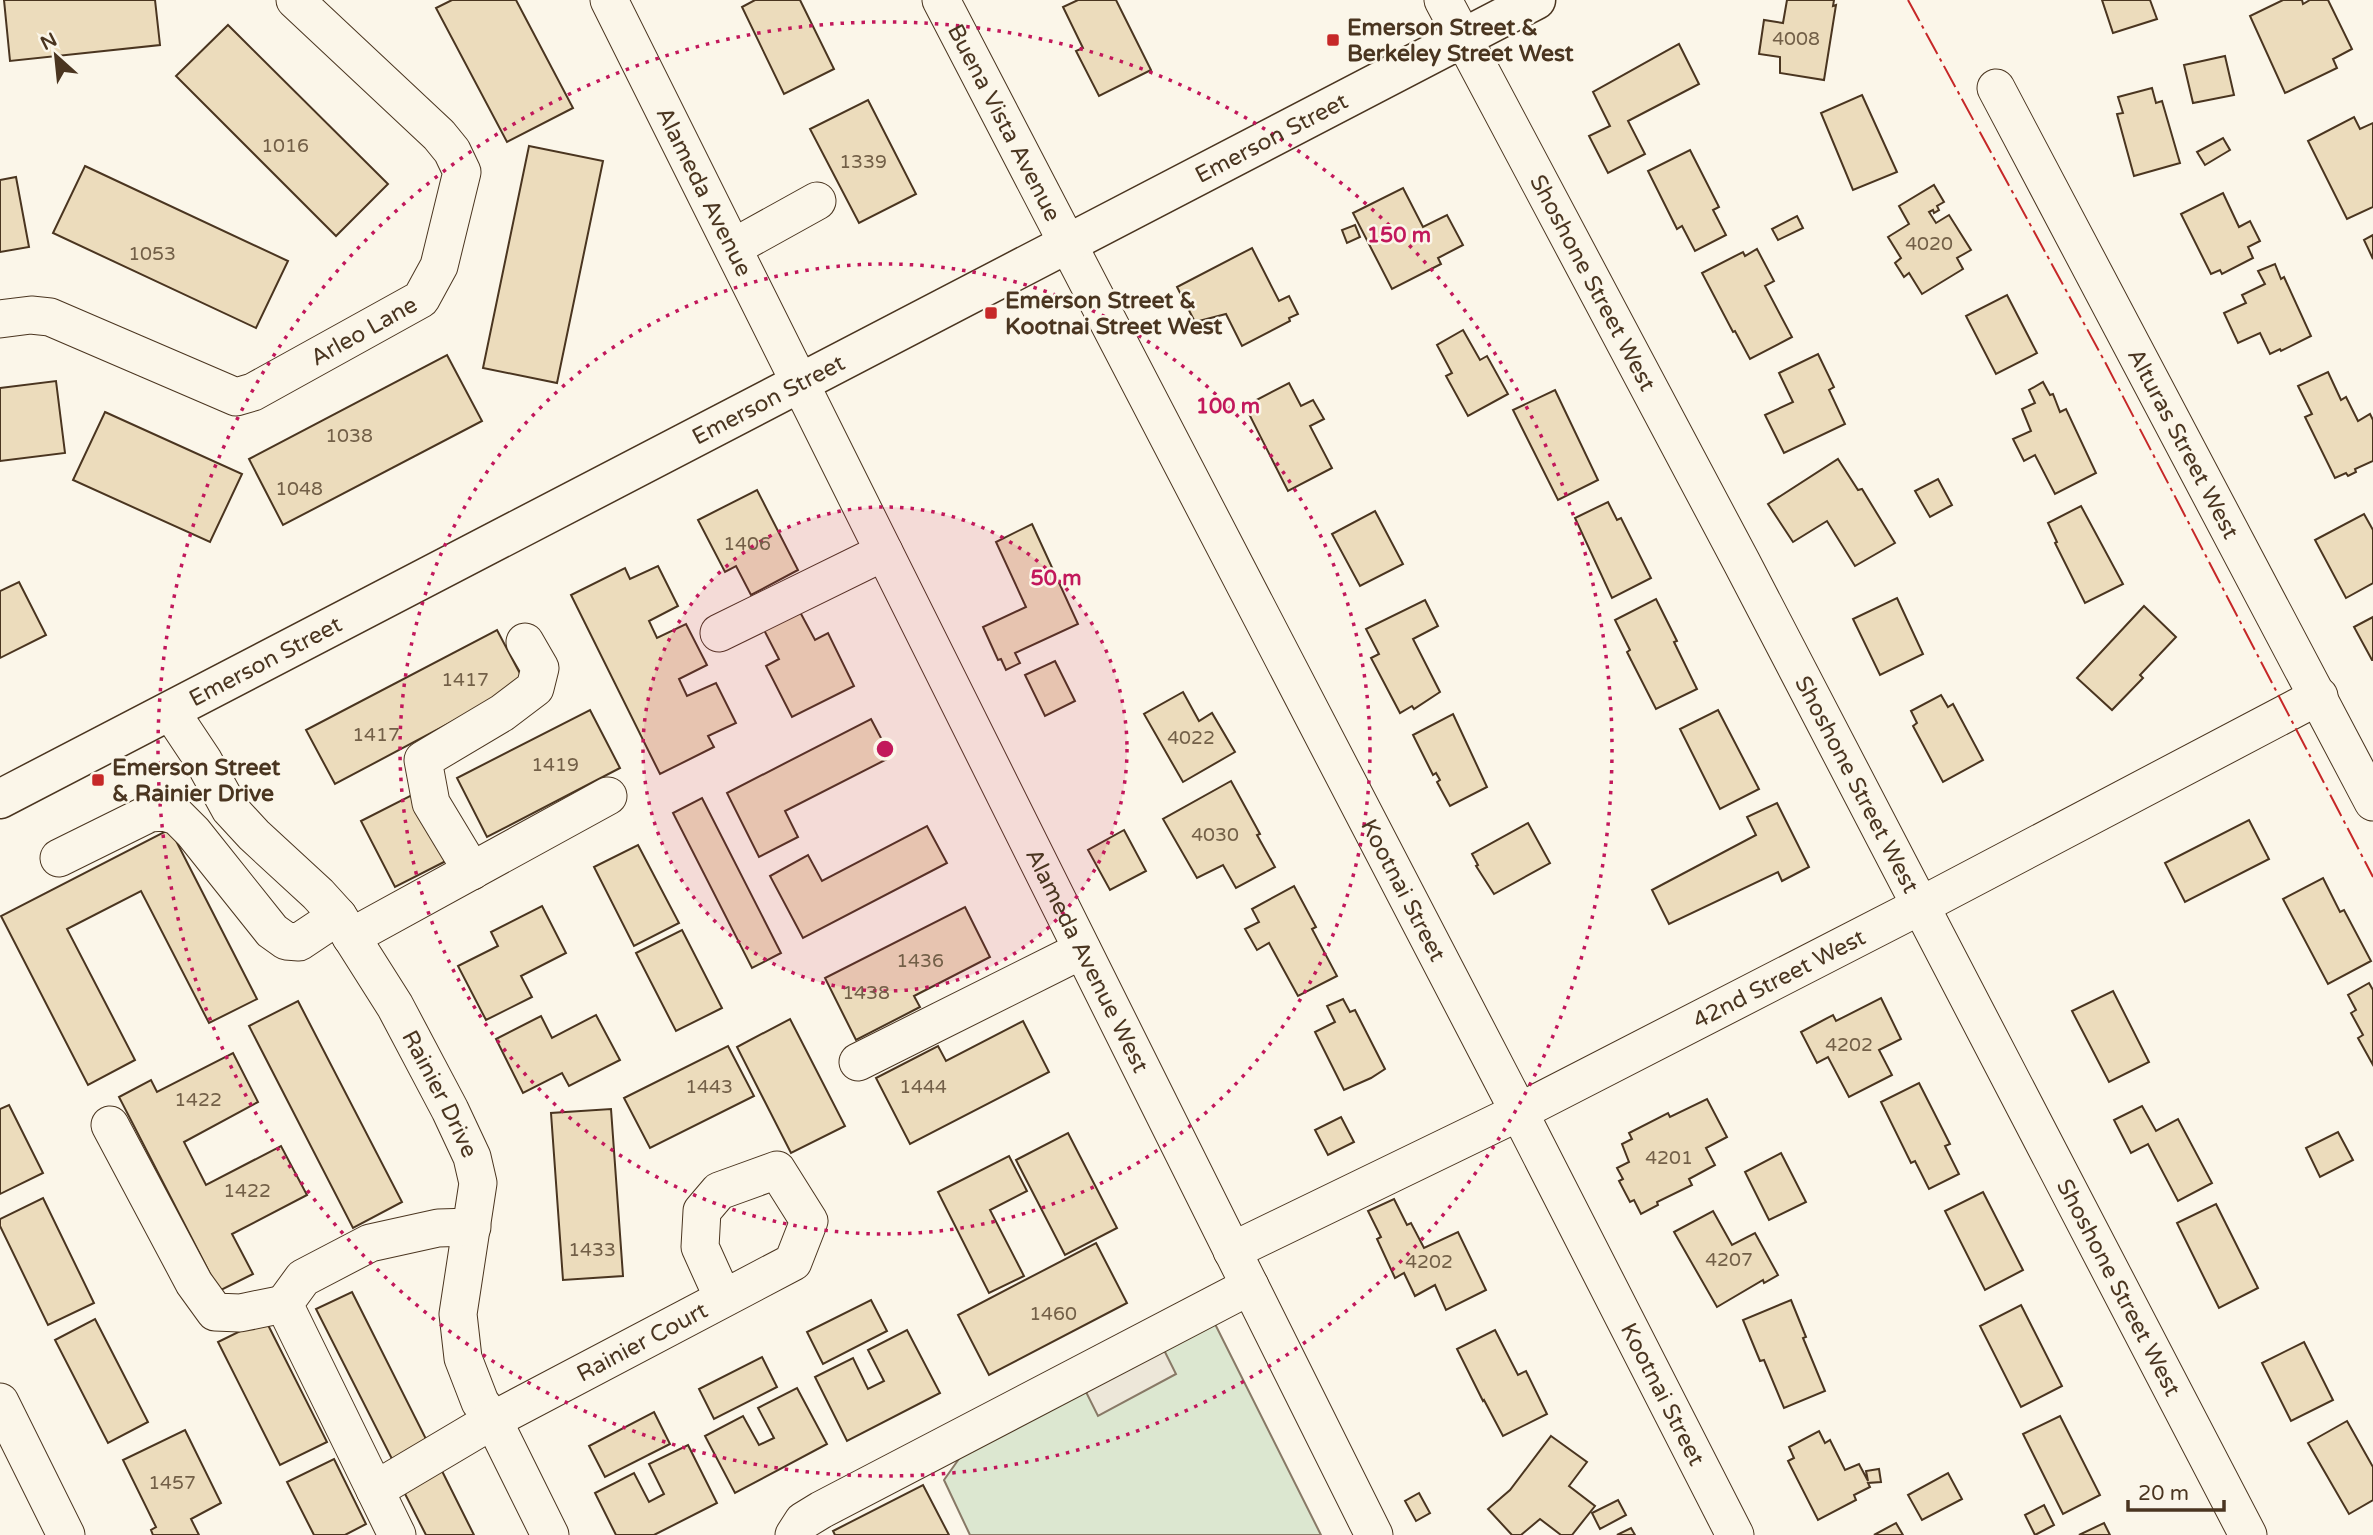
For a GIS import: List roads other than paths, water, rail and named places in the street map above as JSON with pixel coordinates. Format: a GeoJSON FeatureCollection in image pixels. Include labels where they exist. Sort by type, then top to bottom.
{"type":"FeatureCollection","features":[{"type":"Feature","properties":{"kind":"main road","name":"Emerson Street"},"geometry":{"type":"LineString","coordinates":[[0,799],[1536,0]]}},
{"type":"Feature","properties":{"kind":"street","name":"Arleo Lane"},"geometry":{"type":"LineString","coordinates":[[0,319],[31,315],[50,317],[236,397],[253,392],[421,299],[439,266],[461,172],[452,151],[439,135],[295,0]]}},
{"type":"Feature","properties":{"kind":"street","name":"Alameda Avenue"},"geometry":{"type":"LineString","coordinates":[[609,0],[801,384]]}},
{"type":"Feature","properties":{"kind":"street","name":"Buena Vista Avenue"},"geometry":{"type":"LineString","coordinates":[[941,0],[1069,244]]}},
{"type":"Feature","properties":{"kind":"street","name":"Shoshone Street West"},"geometry":{"type":"LineString","coordinates":[[1443,0],[2248,1535]]}},
{"type":"Feature","properties":{"kind":"street","name":"Alturas Street West"},"geometry":{"type":"LineString","coordinates":[[1996,88],[2373,802]]}},
{"type":"Feature","properties":{"kind":"street"},"geometry":{"type":"LineString","coordinates":[[734,247],[817,201]]}},
{"type":"Feature","properties":{"kind":"street","name":"Kootnai Street"},"geometry":{"type":"LineString","coordinates":[[1069,244],[1735,1535]]}},
{"type":"Feature","properties":{"kind":"street","name":"Alameda Avenue West"},"geometry":{"type":"LineString","coordinates":[[801,384],[1374,1535]]}},
{"type":"Feature","properties":{"kind":"street"},"geometry":{"type":"LineString","coordinates":[[719,633],[884,552]]}},
{"type":"Feature","properties":{"kind":"street"},"geometry":{"type":"LineString","coordinates":[[472,871],[430,803],[423,760],[502,713],[535,688],[540,668],[525,642]]}},
{"type":"Feature","properties":{"kind":"street","name":"42nd Street West"},"geometry":{"type":"LineString","coordinates":[[1232,1251],[1519,1112],[1920,906],[2319,696]]}},
{"type":"Feature","properties":{"kind":"street","name":"Rainier Drive"},"geometry":{"type":"LineString","coordinates":[[171,712],[203,760],[230,809],[318,894],[345,927],[396,1006],[472,1157],[478,1183],[458,1314],[460,1339],[471,1383],[493,1420],[550,1535]]}},
{"type":"Feature","properties":{"kind":"street"},"geometry":{"type":"LineString","coordinates":[[58,858],[150,813],[164,812],[177,816],[193,832],[271,931],[286,941],[299,942],[345,927],[472,871],[608,796]]}},
{"type":"Feature","properties":{"kind":"street"},"geometry":{"type":"LineString","coordinates":[[858,1062],[1082,950]]}},
{"type":"Feature","properties":{"kind":"street"},"geometry":{"type":"LineString","coordinates":[[110,1125],[194,1283],[215,1312],[240,1313],[284,1304],[303,1278],[370,1243],[438,1228],[472,1227]]}},
{"type":"Feature","properties":{"kind":"street","name":"Rainier Court"},"geometry":{"type":"LineString","coordinates":[[375,1490],[493,1420],[793,1262],[809,1221],[777,1170],[719,1191],[702,1211],[700,1247],[723,1298]]}},
{"type":"Feature","properties":{"kind":"street"},"geometry":{"type":"LineString","coordinates":[[794,1535],[803,1521],[821,1510],[1250,1286]]}},
{"type":"Feature","properties":{"kind":"street"},"geometry":{"type":"LineString","coordinates":[[284,1304],[397,1535]]}},
{"type":"Feature","properties":{"kind":"street"},"geometry":{"type":"LineString","coordinates":[[0,1402],[66,1535]]}},
{"type":"Feature","properties":{"kind":"place","name":"Emerson Street & Berkeley Street West"},"geometry":{"type":"Point","coordinates":[1333,40]}},
{"type":"Feature","properties":{"kind":"place","name":"Emerson Street & Kootnai Street West"},"geometry":{"type":"Point","coordinates":[991,313]}},
{"type":"Feature","properties":{"kind":"place","name":"Emerson Street & Rainier Drive"},"geometry":{"type":"Point","coordinates":[98,780]}}]}
